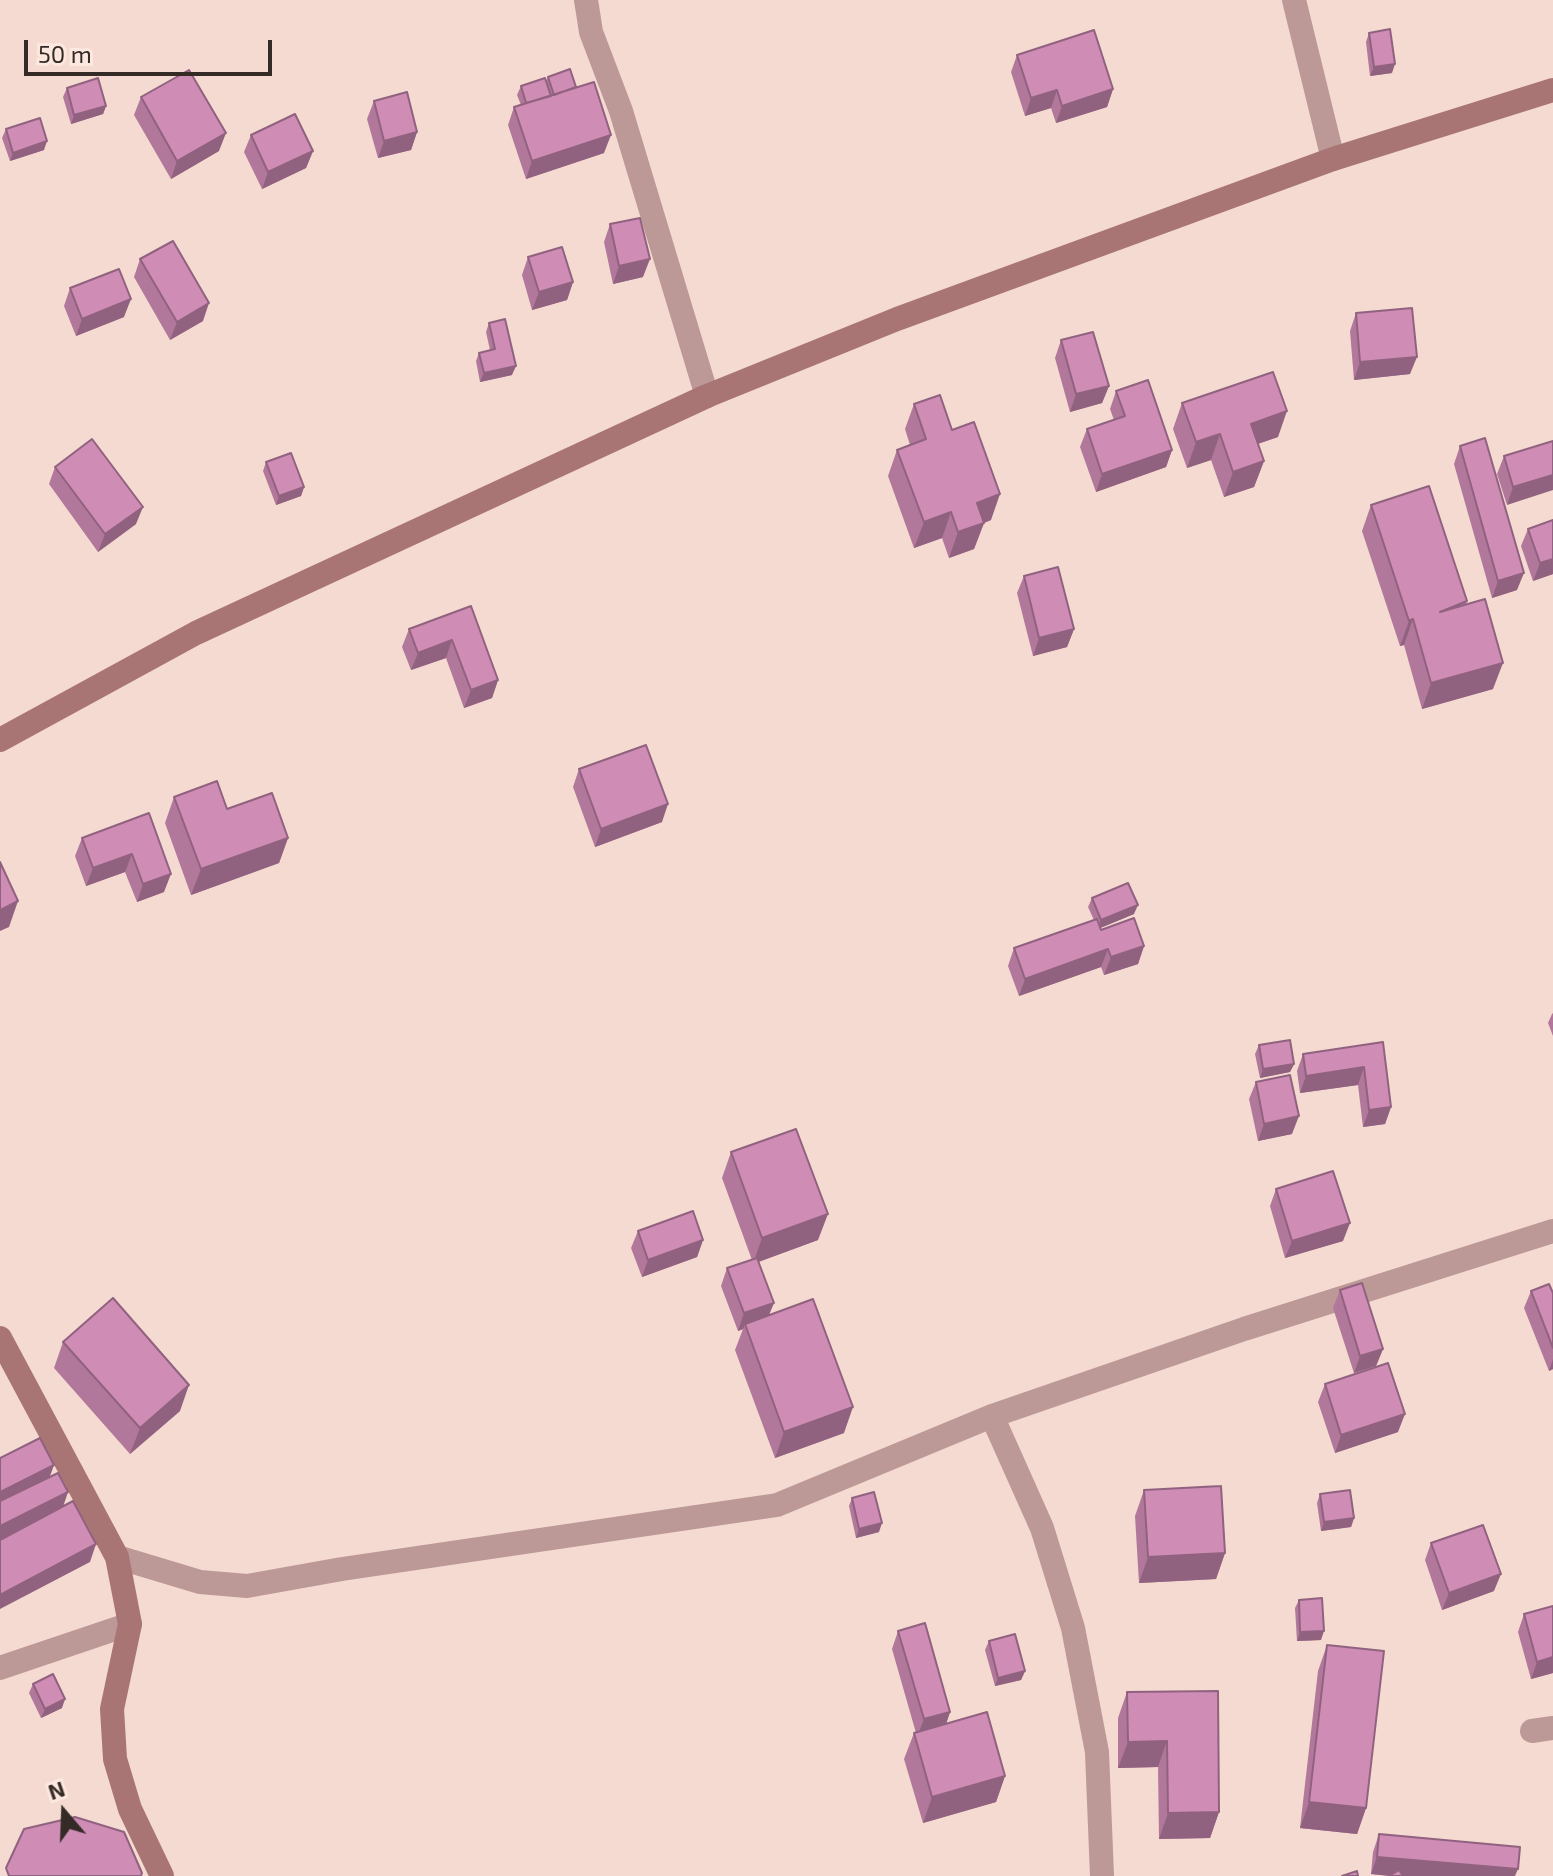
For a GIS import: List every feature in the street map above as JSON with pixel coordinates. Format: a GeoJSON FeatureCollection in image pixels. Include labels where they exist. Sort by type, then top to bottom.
{"type":"FeatureCollection","features":[{"type":"Feature","properties":{"kind":"main road"},"geometry":{"type":"LineString","coordinates":[[0,740],[196,633],[707,396],[897,319],[1333,159],[1553,90]]}},
{"type":"Feature","properties":{"kind":"main road"},"geometry":{"type":"LineString","coordinates":[[0,1338],[117,1557],[130,1624],[112,1709],[115,1759],[130,1809],[162,1876]]}},
{"type":"Feature","properties":{"kind":"street"},"geometry":{"type":"LineString","coordinates":[[586,0],[591,32],[621,111],[707,396]]}},
{"type":"Feature","properties":{"kind":"street"},"geometry":{"type":"LineString","coordinates":[[1294,0],[1333,159]]}},
{"type":"Feature","properties":{"kind":"street"},"geometry":{"type":"LineString","coordinates":[[117,1557],[200,1582],[247,1586],[342,1569],[777,1505],[992,1416],[1244,1329],[1553,1231]]}},
{"type":"Feature","properties":{"kind":"street"},"geometry":{"type":"LineString","coordinates":[[992,1416],[1042,1528],[1073,1628],[1097,1752],[1102,1876]]}},
{"type":"Feature","properties":{"kind":"street"},"geometry":{"type":"LineString","coordinates":[[0,1668],[130,1624]]}},
{"type":"Feature","properties":{"kind":"building"},"geometry":{"type":"Polygon","coordinates":[[[1390,29],[1395,64],[1374,67],[1369,33],[1390,29]]]}},
{"type":"Feature","properties":{"kind":"building"},"geometry":{"type":"Polygon","coordinates":[[[1094,30],[1113,89],[1062,106],[1057,90],[1031,98],[1017,55],[1094,30]]]}},
{"type":"Feature","properties":{"kind":"building"},"geometry":{"type":"Polygon","coordinates":[[[570,69],[576,87],[554,95],[548,77],[570,69]]]}},
{"type":"Feature","properties":{"kind":"building"},"geometry":{"type":"Polygon","coordinates":[[[189,70],[226,133],[177,161],[141,97],[189,70]]]}},
{"type":"Feature","properties":{"kind":"building"},"geometry":{"type":"Polygon","coordinates":[[[98,78],[106,106],[74,115],[67,88],[98,78]]]}},
{"type":"Feature","properties":{"kind":"building"},"geometry":{"type":"Polygon","coordinates":[[[545,78],[551,96],[526,103],[521,86],[545,78]]]}},
{"type":"Feature","properties":{"kind":"building"},"geometry":{"type":"Polygon","coordinates":[[[594,82],[611,135],[532,161],[514,107],[594,82]]]}},
{"type":"Feature","properties":{"kind":"building"},"geometry":{"type":"Polygon","coordinates":[[[407,92],[417,132],[384,141],[374,101],[407,92]]]}},
{"type":"Feature","properties":{"kind":"building"},"geometry":{"type":"Polygon","coordinates":[[[295,114],[313,151],[268,172],[251,135],[295,114]]]}},
{"type":"Feature","properties":{"kind":"building"},"geometry":{"type":"Polygon","coordinates":[[[40,118],[47,141],[13,153],[6,129],[40,118]]]}},
{"type":"Feature","properties":{"kind":"building"},"geometry":{"type":"Polygon","coordinates":[[[640,218],[650,259],[619,266],[610,224],[640,218]]]}},
{"type":"Feature","properties":{"kind":"building"},"geometry":{"type":"Polygon","coordinates":[[[173,241],[209,303],[177,322],[140,259],[173,241]]]}},
{"type":"Feature","properties":{"kind":"building"},"geometry":{"type":"Polygon","coordinates":[[[562,247],[573,282],[539,292],[528,257],[562,247]]]}},
{"type":"Feature","properties":{"kind":"building"},"geometry":{"type":"Polygon","coordinates":[[[119,269],[131,299],[82,319],[70,288],[119,269]]]}},
{"type":"Feature","properties":{"kind":"building"},"geometry":{"type":"Polygon","coordinates":[[[1412,308],[1417,357],[1360,362],[1356,313],[1412,308]]]}},
{"type":"Feature","properties":{"kind":"building"},"geometry":{"type":"Polygon","coordinates":[[[505,319],[516,366],[484,373],[479,353],[495,349],[489,323],[505,319]]]}},
{"type":"Feature","properties":{"kind":"building"},"geometry":{"type":"Polygon","coordinates":[[[1093,332],[1109,386],[1076,394],[1061,340],[1093,332]]]}},
{"type":"Feature","properties":{"kind":"building"},"geometry":{"type":"Polygon","coordinates":[[[1273,372],[1287,411],[1251,424],[1264,461],[1233,472],[1220,434],[1196,442],[1182,403],[1273,372]]]}},
{"type":"Feature","properties":{"kind":"building"},"geometry":{"type":"Polygon","coordinates":[[[1148,380],[1172,450],[1102,474],[1087,429],[1125,416],[1116,391],[1148,380]]]}},
{"type":"Feature","properties":{"kind":"building"},"geometry":{"type":"Polygon","coordinates":[[[940,395],[952,430],[974,422],[1000,494],[977,503],[984,523],[958,532],[951,512],[924,522],[897,450],[926,439],[914,404],[940,395]]]}},
{"type":"Feature","properties":{"kind":"building"},"geometry":{"type":"Polygon","coordinates":[[[1485,438],[1524,573],[1498,581],[1460,446],[1485,438]]]}},
{"type":"Feature","properties":{"kind":"building"},"geometry":{"type":"Polygon","coordinates":[[[92,439],[143,507],[105,534],[55,467],[92,439]]]}},
{"type":"Feature","properties":{"kind":"building"},"geometry":{"type":"Polygon","coordinates":[[[1553,441],[1553,475],[1513,487],[1504,456],[1553,441]]]}},
{"type":"Feature","properties":{"kind":"building"},"geometry":{"type":"Polygon","coordinates":[[[291,453],[304,487],[279,496],[266,462],[291,453]]]}},
{"type":"Feature","properties":{"kind":"building"},"geometry":{"type":"Polygon","coordinates":[[[1429,486],[1467,601],[1440,612],[1485,599],[1503,663],[1431,683],[1413,619],[1409,621],[1371,505],[1429,486]]]}},
{"type":"Feature","properties":{"kind":"building"},"geometry":{"type":"Polygon","coordinates":[[[1553,520],[1553,559],[1540,563],[1528,529],[1553,520]]]}},
{"type":"Feature","properties":{"kind":"building"},"geometry":{"type":"Polygon","coordinates":[[[1058,567],[1074,629],[1039,638],[1024,576],[1058,567]]]}},
{"type":"Feature","properties":{"kind":"building"},"geometry":{"type":"Polygon","coordinates":[[[471,606],[498,680],[471,690],[452,640],[418,653],[409,629],[471,606]]]}},
{"type":"Feature","properties":{"kind":"building"},"geometry":{"type":"Polygon","coordinates":[[[646,745],[668,804],[601,829],[579,769],[646,745]]]}},
{"type":"Feature","properties":{"kind":"building"},"geometry":{"type":"Polygon","coordinates":[[[217,781],[227,809],[272,793],[288,838],[201,869],[174,797],[217,781]]]}},
{"type":"Feature","properties":{"kind":"building"},"geometry":{"type":"Polygon","coordinates":[[[149,813],[171,874],[143,884],[132,854],[93,868],[82,838],[149,813]]]}},
{"type":"Feature","properties":{"kind":"building"},"geometry":{"type":"Polygon","coordinates":[[[0,862],[18,901],[0,910],[0,862]]]}},
{"type":"Feature","properties":{"kind":"building"},"geometry":{"type":"Polygon","coordinates":[[[1128,883],[1138,905],[1101,920],[1092,898],[1128,883]]]}},
{"type":"Feature","properties":{"kind":"building"},"geometry":{"type":"Polygon","coordinates":[[[1134,918],[1144,946],[1111,957],[1108,949],[1025,979],[1014,948],[1097,919],[1101,930],[1134,918]]]}},
{"type":"Feature","properties":{"kind":"building"},"geometry":{"type":"Polygon","coordinates":[[[1290,1040],[1294,1064],[1263,1069],[1259,1045],[1290,1040]]]}},
{"type":"Feature","properties":{"kind":"building"},"geometry":{"type":"Polygon","coordinates":[[[1383,1042],[1391,1107],[1369,1110],[1364,1067],[1306,1076],[1303,1054],[1383,1042]]]}},
{"type":"Feature","properties":{"kind":"building"},"geometry":{"type":"Polygon","coordinates":[[[1290,1075],[1299,1116],[1264,1124],[1256,1082],[1290,1075]]]}},
{"type":"Feature","properties":{"kind":"building"},"geometry":{"type":"Polygon","coordinates":[[[796,1129],[828,1214],[762,1238],[731,1152],[796,1129]]]}},
{"type":"Feature","properties":{"kind":"building"},"geometry":{"type":"Polygon","coordinates":[[[1333,1171],[1350,1223],[1292,1241],[1276,1189],[1333,1171]]]}},
{"type":"Feature","properties":{"kind":"building"},"geometry":{"type":"Polygon","coordinates":[[[693,1211],[703,1240],[648,1260],[638,1231],[693,1211]]]}},
{"type":"Feature","properties":{"kind":"building"},"geometry":{"type":"Polygon","coordinates":[[[757,1258],[774,1303],[744,1313],[727,1268],[757,1258]]]}},
{"type":"Feature","properties":{"kind":"building"},"geometry":{"type":"Polygon","coordinates":[[[1362,1283],[1383,1349],[1360,1356],[1340,1290],[1362,1283]]]}},
{"type":"Feature","properties":{"kind":"building"},"geometry":{"type":"Polygon","coordinates":[[[1549,1284],[1553,1293],[1553,1348],[1531,1291],[1549,1284]]]}},
{"type":"Feature","properties":{"kind":"building"},"geometry":{"type":"Polygon","coordinates":[[[113,1298],[189,1385],[140,1428],[63,1342],[113,1298]]]}},
{"type":"Feature","properties":{"kind":"building"},"geometry":{"type":"Polygon","coordinates":[[[813,1299],[853,1407],[784,1432],[745,1324],[813,1299]]]}},
{"type":"Feature","properties":{"kind":"building"},"geometry":{"type":"Polygon","coordinates":[[[1388,1363],[1405,1414],[1341,1435],[1325,1384],[1388,1363]]]}},
{"type":"Feature","properties":{"kind":"building"},"geometry":{"type":"Polygon","coordinates":[[[40,1438],[54,1465],[0,1492],[0,1458],[40,1438]]]}},
{"type":"Feature","properties":{"kind":"building"},"geometry":{"type":"Polygon","coordinates":[[[58,1473],[68,1492],[0,1526],[0,1501],[58,1473]]]}},
{"type":"Feature","properties":{"kind":"building"},"geometry":{"type":"Polygon","coordinates":[[[1221,1486],[1225,1553],[1148,1557],[1144,1490],[1221,1486]]]}},
{"type":"Feature","properties":{"kind":"building"},"geometry":{"type":"Polygon","coordinates":[[[1350,1490],[1354,1518],[1324,1522],[1320,1494],[1350,1490]]]}},
{"type":"Feature","properties":{"kind":"building"},"geometry":{"type":"Polygon","coordinates":[[[874,1492],[882,1523],[859,1529],[852,1498],[874,1492]]]}},
{"type":"Feature","properties":{"kind":"building"},"geometry":{"type":"Polygon","coordinates":[[[73,1501],[96,1544],[0,1595],[0,1540],[73,1501]]]}},
{"type":"Feature","properties":{"kind":"building"},"geometry":{"type":"Polygon","coordinates":[[[1483,1525],[1501,1574],[1449,1593],[1431,1543],[1483,1525]]]}},
{"type":"Feature","properties":{"kind":"building"},"geometry":{"type":"Polygon","coordinates":[[[1322,1598],[1324,1631],[1300,1632],[1299,1600],[1322,1598]]]}},
{"type":"Feature","properties":{"kind":"building"},"geometry":{"type":"Polygon","coordinates":[[[1553,1606],[1553,1657],[1537,1662],[1524,1614],[1553,1606]]]}},
{"type":"Feature","properties":{"kind":"building"},"geometry":{"type":"Polygon","coordinates":[[[925,1623],[950,1712],[924,1719],[898,1631],[925,1623]]]}},
{"type":"Feature","properties":{"kind":"building"},"geometry":{"type":"Polygon","coordinates":[[[1015,1634],[1025,1671],[998,1678],[989,1641],[1015,1634]]]}},
{"type":"Feature","properties":{"kind":"building"},"geometry":{"type":"Polygon","coordinates":[[[1327,1645],[1384,1651],[1366,1808],[1309,1802],[1327,1645]]]}},
{"type":"Feature","properties":{"kind":"building"},"geometry":{"type":"Polygon","coordinates":[[[53,1674],[65,1699],[45,1709],[33,1684],[53,1674]]]}},
{"type":"Feature","properties":{"kind":"building"},"geometry":{"type":"Polygon","coordinates":[[[1218,1691],[1219,1812],[1168,1813],[1167,1741],[1128,1742],[1127,1692],[1218,1691]]]}},
{"type":"Feature","properties":{"kind":"building"},"geometry":{"type":"Polygon","coordinates":[[[987,1712],[1005,1776],[932,1797],[914,1733],[987,1712]]]}},
{"type":"Feature","properties":{"kind":"building"},"geometry":{"type":"Polygon","coordinates":[[[75,1817],[124,1832],[141,1876],[9,1876],[6,1868],[24,1829],[75,1817]]]}},
{"type":"Feature","properties":{"kind":"building"},"geometry":{"type":"Polygon","coordinates":[[[1379,1834],[1520,1847],[1518,1869],[1377,1857],[1379,1834]]]}},
{"type":"Feature","properties":{"kind":"building"},"geometry":{"type":"Polygon","coordinates":[[[1399,1870],[1403,1876],[1389,1876],[1399,1870]]]}}]}
